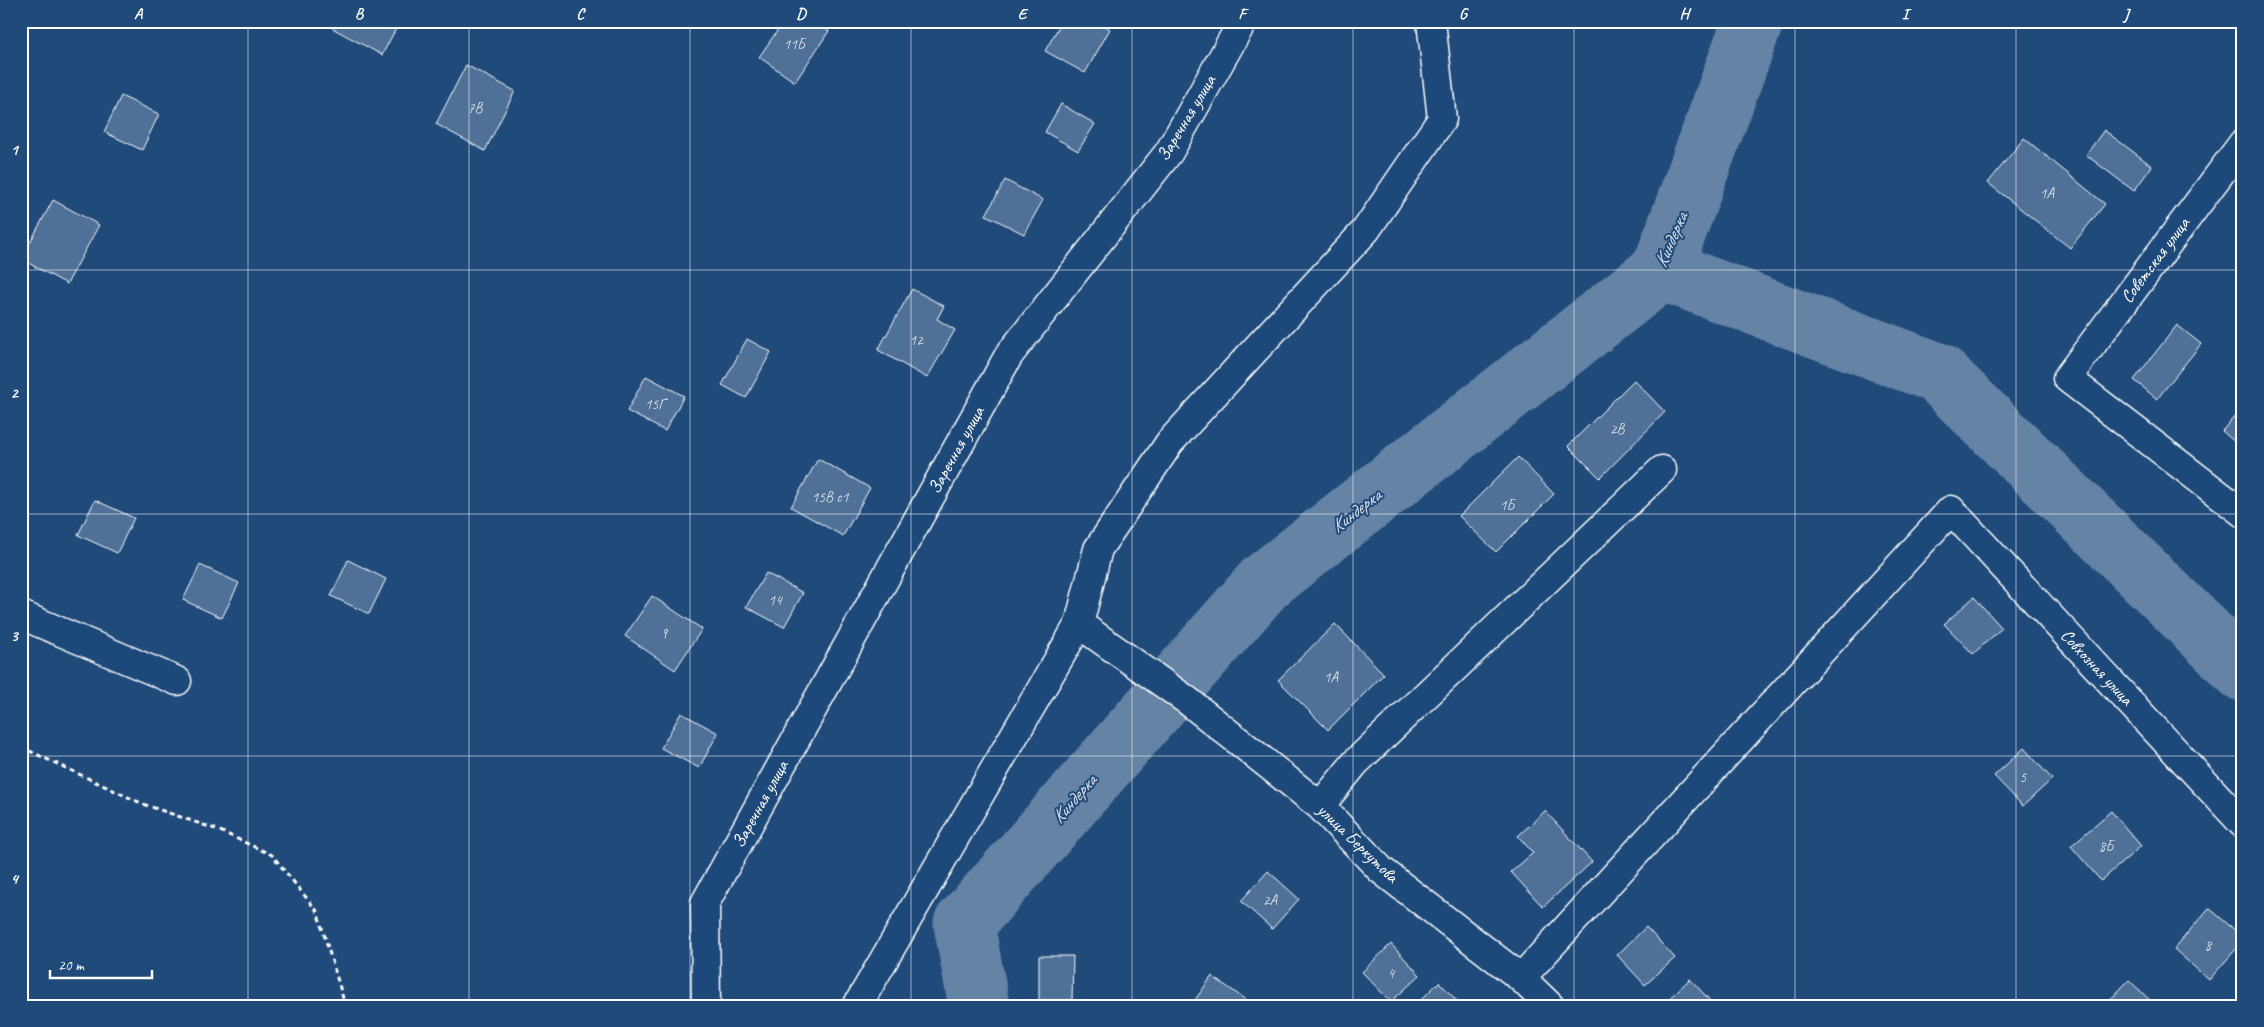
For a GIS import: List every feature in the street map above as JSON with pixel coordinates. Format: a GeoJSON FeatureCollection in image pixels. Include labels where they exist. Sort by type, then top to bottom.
{"type":"FeatureCollection","features":[{"type":"Feature","properties":{"kind":"street","name":"Заречная улица"},"geometry":{"type":"LineString","coordinates":[[706,1006],[705,903],[1009,355],[1169,152],[1243,21]]}},
{"type":"Feature","properties":{"kind":"street"},"geometry":{"type":"LineString","coordinates":[[857,1006],[1078,624],[1098,549],[1170,442],[1366,230],[1442,119],[1431,21]]}},
{"type":"Feature","properties":{"kind":"street","name":"Советская улица"},"geometry":{"type":"LineString","coordinates":[[2243,142],[2066,378],[2243,513]]}},
{"type":"Feature","properties":{"kind":"street"},"geometry":{"type":"LineString","coordinates":[[1320,806],[1356,762],[1662,470]]}},
{"type":"Feature","properties":{"kind":"street","name":"Совхозная улица"},"geometry":{"type":"LineString","coordinates":[[1533,996],[1951,510],[2243,824]]}},
{"type":"Feature","properties":{"kind":"street"},"geometry":{"type":"LineString","coordinates":[[21,616],[177,681]]}},
{"type":"Feature","properties":{"kind":"street","name":"улица Беркутова"},"geometry":{"type":"LineString","coordinates":[[1078,624],[1188,701],[1320,806],[1381,870],[1533,996]]}},
{"type":"Feature","properties":{"kind":"path"},"geometry":{"type":"LineString","coordinates":[[21,746],[143,804],[218,830],[272,855],[318,911],[343,998],[351,1006]]}},
{"type":"Feature","properties":{"kind":"building"},"geometry":{"type":"Polygon","coordinates":[[[336,21],[400,21],[382,55],[332,28],[336,21]]]}},
{"type":"Feature","properties":{"kind":"building"},"geometry":{"type":"Polygon","coordinates":[[[784,21],[814,21],[829,31],[795,82],[759,57],[784,21]]]}},
{"type":"Feature","properties":{"kind":"building"},"geometry":{"type":"Polygon","coordinates":[[[1062,21],[1097,21],[1110,29],[1085,73],[1045,51],[1062,21]]]}},
{"type":"Feature","properties":{"kind":"building"},"geometry":{"type":"Polygon","coordinates":[[[466,65],[515,91],[485,151],[436,124],[466,65]]]}},
{"type":"Feature","properties":{"kind":"building"},"geometry":{"type":"Polygon","coordinates":[[[121,96],[159,114],[142,150],[104,132],[121,96]]]}},
{"type":"Feature","properties":{"kind":"building"},"geometry":{"type":"Polygon","coordinates":[[[1061,104],[1095,124],[1078,151],[1045,132],[1061,104]]]}},
{"type":"Feature","properties":{"kind":"building"},"geometry":{"type":"Polygon","coordinates":[[[2104,130],[2152,166],[2134,191],[2086,155],[2104,130]]]}},
{"type":"Feature","properties":{"kind":"building"},"geometry":{"type":"Polygon","coordinates":[[[2024,138],[2105,204],[2070,248],[1988,183],[2024,138]]]}},
{"type":"Feature","properties":{"kind":"building"},"geometry":{"type":"Polygon","coordinates":[[[1005,180],[1043,200],[1024,234],[986,215],[1005,180]]]}},
{"type":"Feature","properties":{"kind":"building"},"geometry":{"type":"Polygon","coordinates":[[[53,200],[99,225],[67,284],[21,259],[53,200]]]}},
{"type":"Feature","properties":{"kind":"building"},"geometry":{"type":"Polygon","coordinates":[[[912,289],[944,306],[937,319],[955,330],[927,378],[878,350],[912,289]]]}},
{"type":"Feature","properties":{"kind":"building"},"geometry":{"type":"Polygon","coordinates":[[[2177,325],[2201,344],[2157,399],[2134,380],[2177,325]]]}},
{"type":"Feature","properties":{"kind":"building"},"geometry":{"type":"Polygon","coordinates":[[[747,339],[771,352],[746,398],[722,385],[747,339]]]}},
{"type":"Feature","properties":{"kind":"building"},"geometry":{"type":"Polygon","coordinates":[[[646,376],[684,396],[665,431],[627,411],[646,376]]]}},
{"type":"Feature","properties":{"kind":"building"},"geometry":{"type":"Polygon","coordinates":[[[1634,380],[1665,412],[1600,478],[1568,446],[1634,380]]]}},
{"type":"Feature","properties":{"kind":"building"},"geometry":{"type":"Polygon","coordinates":[[[2243,407],[2243,449],[2222,431],[2243,407]]]}},
{"type":"Feature","properties":{"kind":"building"},"geometry":{"type":"Polygon","coordinates":[[[1518,457],[1554,494],[1496,552],[1459,516],[1518,457]]]}},
{"type":"Feature","properties":{"kind":"building"},"geometry":{"type":"Polygon","coordinates":[[[818,459],[870,488],[843,536],[791,507],[818,459]]]}},
{"type":"Feature","properties":{"kind":"building"},"geometry":{"type":"Polygon","coordinates":[[[95,500],[134,518],[117,553],[78,535],[95,500]]]}},
{"type":"Feature","properties":{"kind":"building"},"geometry":{"type":"Polygon","coordinates":[[[348,560],[386,579],[369,614],[331,596],[348,560]]]}},
{"type":"Feature","properties":{"kind":"building"},"geometry":{"type":"Polygon","coordinates":[[[200,565],[239,583],[222,618],[183,600],[200,565]]]}},
{"type":"Feature","properties":{"kind":"building"},"geometry":{"type":"Polygon","coordinates":[[[766,573],[803,593],[784,627],[746,607],[766,573]]]}},
{"type":"Feature","properties":{"kind":"building"},"geometry":{"type":"Polygon","coordinates":[[[652,596],[702,629],[675,670],[625,636],[652,596]]]}},
{"type":"Feature","properties":{"kind":"building"},"geometry":{"type":"Polygon","coordinates":[[[1974,597],[2002,628],[1973,654],[1944,624],[1974,597]]]}},
{"type":"Feature","properties":{"kind":"building"},"geometry":{"type":"Polygon","coordinates":[[[1335,624],[1384,674],[1328,730],[1278,680],[1335,624]]]}},
{"type":"Feature","properties":{"kind":"building"},"geometry":{"type":"Polygon","coordinates":[[[681,713],[718,733],[699,768],[661,748],[681,713]]]}},
{"type":"Feature","properties":{"kind":"building"},"geometry":{"type":"Polygon","coordinates":[[[2024,748],[2052,779],[2023,806],[1994,776],[2024,748]]]}},
{"type":"Feature","properties":{"kind":"building"},"geometry":{"type":"Polygon","coordinates":[[[1545,811],[1592,862],[1543,907],[1511,872],[1533,853],[1518,836],[1545,811]]]}},
{"type":"Feature","properties":{"kind":"building"},"geometry":{"type":"Polygon","coordinates":[[[2111,811],[2141,846],[2101,881],[2071,846],[2111,811]]]}},
{"type":"Feature","properties":{"kind":"building"},"geometry":{"type":"Polygon","coordinates":[[[1268,871],[1299,899],[1272,929],[1241,901],[1268,871]]]}},
{"type":"Feature","properties":{"kind":"building"},"geometry":{"type":"Polygon","coordinates":[[[2209,908],[2243,937],[2243,941],[2209,980],[2174,949],[2209,908]]]}},
{"type":"Feature","properties":{"kind":"building"},"geometry":{"type":"Polygon","coordinates":[[[1646,927],[1675,958],[1645,985],[1617,955],[1646,927]]]}},
{"type":"Feature","properties":{"kind":"building"},"geometry":{"type":"Polygon","coordinates":[[[1391,944],[1420,975],[1391,1002],[1362,972],[1391,944]]]}},
{"type":"Feature","properties":{"kind":"building"},"geometry":{"type":"Polygon","coordinates":[[[1039,956],[1073,956],[1072,1000],[1039,1000],[1039,956]]]}},
{"type":"Feature","properties":{"kind":"building"},"geometry":{"type":"Polygon","coordinates":[[[1212,976],[1253,1006],[1203,1006],[1195,1000],[1212,976]]]}},
{"type":"Feature","properties":{"kind":"building"},"geometry":{"type":"Polygon","coordinates":[[[1690,979],[1715,1006],[1661,1006],[1690,979]]]}},
{"type":"Feature","properties":{"kind":"building"},"geometry":{"type":"Polygon","coordinates":[[[2129,980],[2156,1006],[2104,1006],[2129,980]]]}},
{"type":"Feature","properties":{"kind":"building"},"geometry":{"type":"Polygon","coordinates":[[[1439,982],[1462,1006],[1415,1006],[1439,982]]]}},
{"type":"Feature","properties":{"kind":"waterway","name":"Киндерка"},"geometry":{"type":"LineString","coordinates":[[979,1006],[964,924],[1265,582],[1662,270],[1753,21]]}},
{"type":"Feature","properties":{"kind":"waterway"},"geometry":{"type":"LineString","coordinates":[[1662,270],[1938,373],[2243,671]]}}]}
